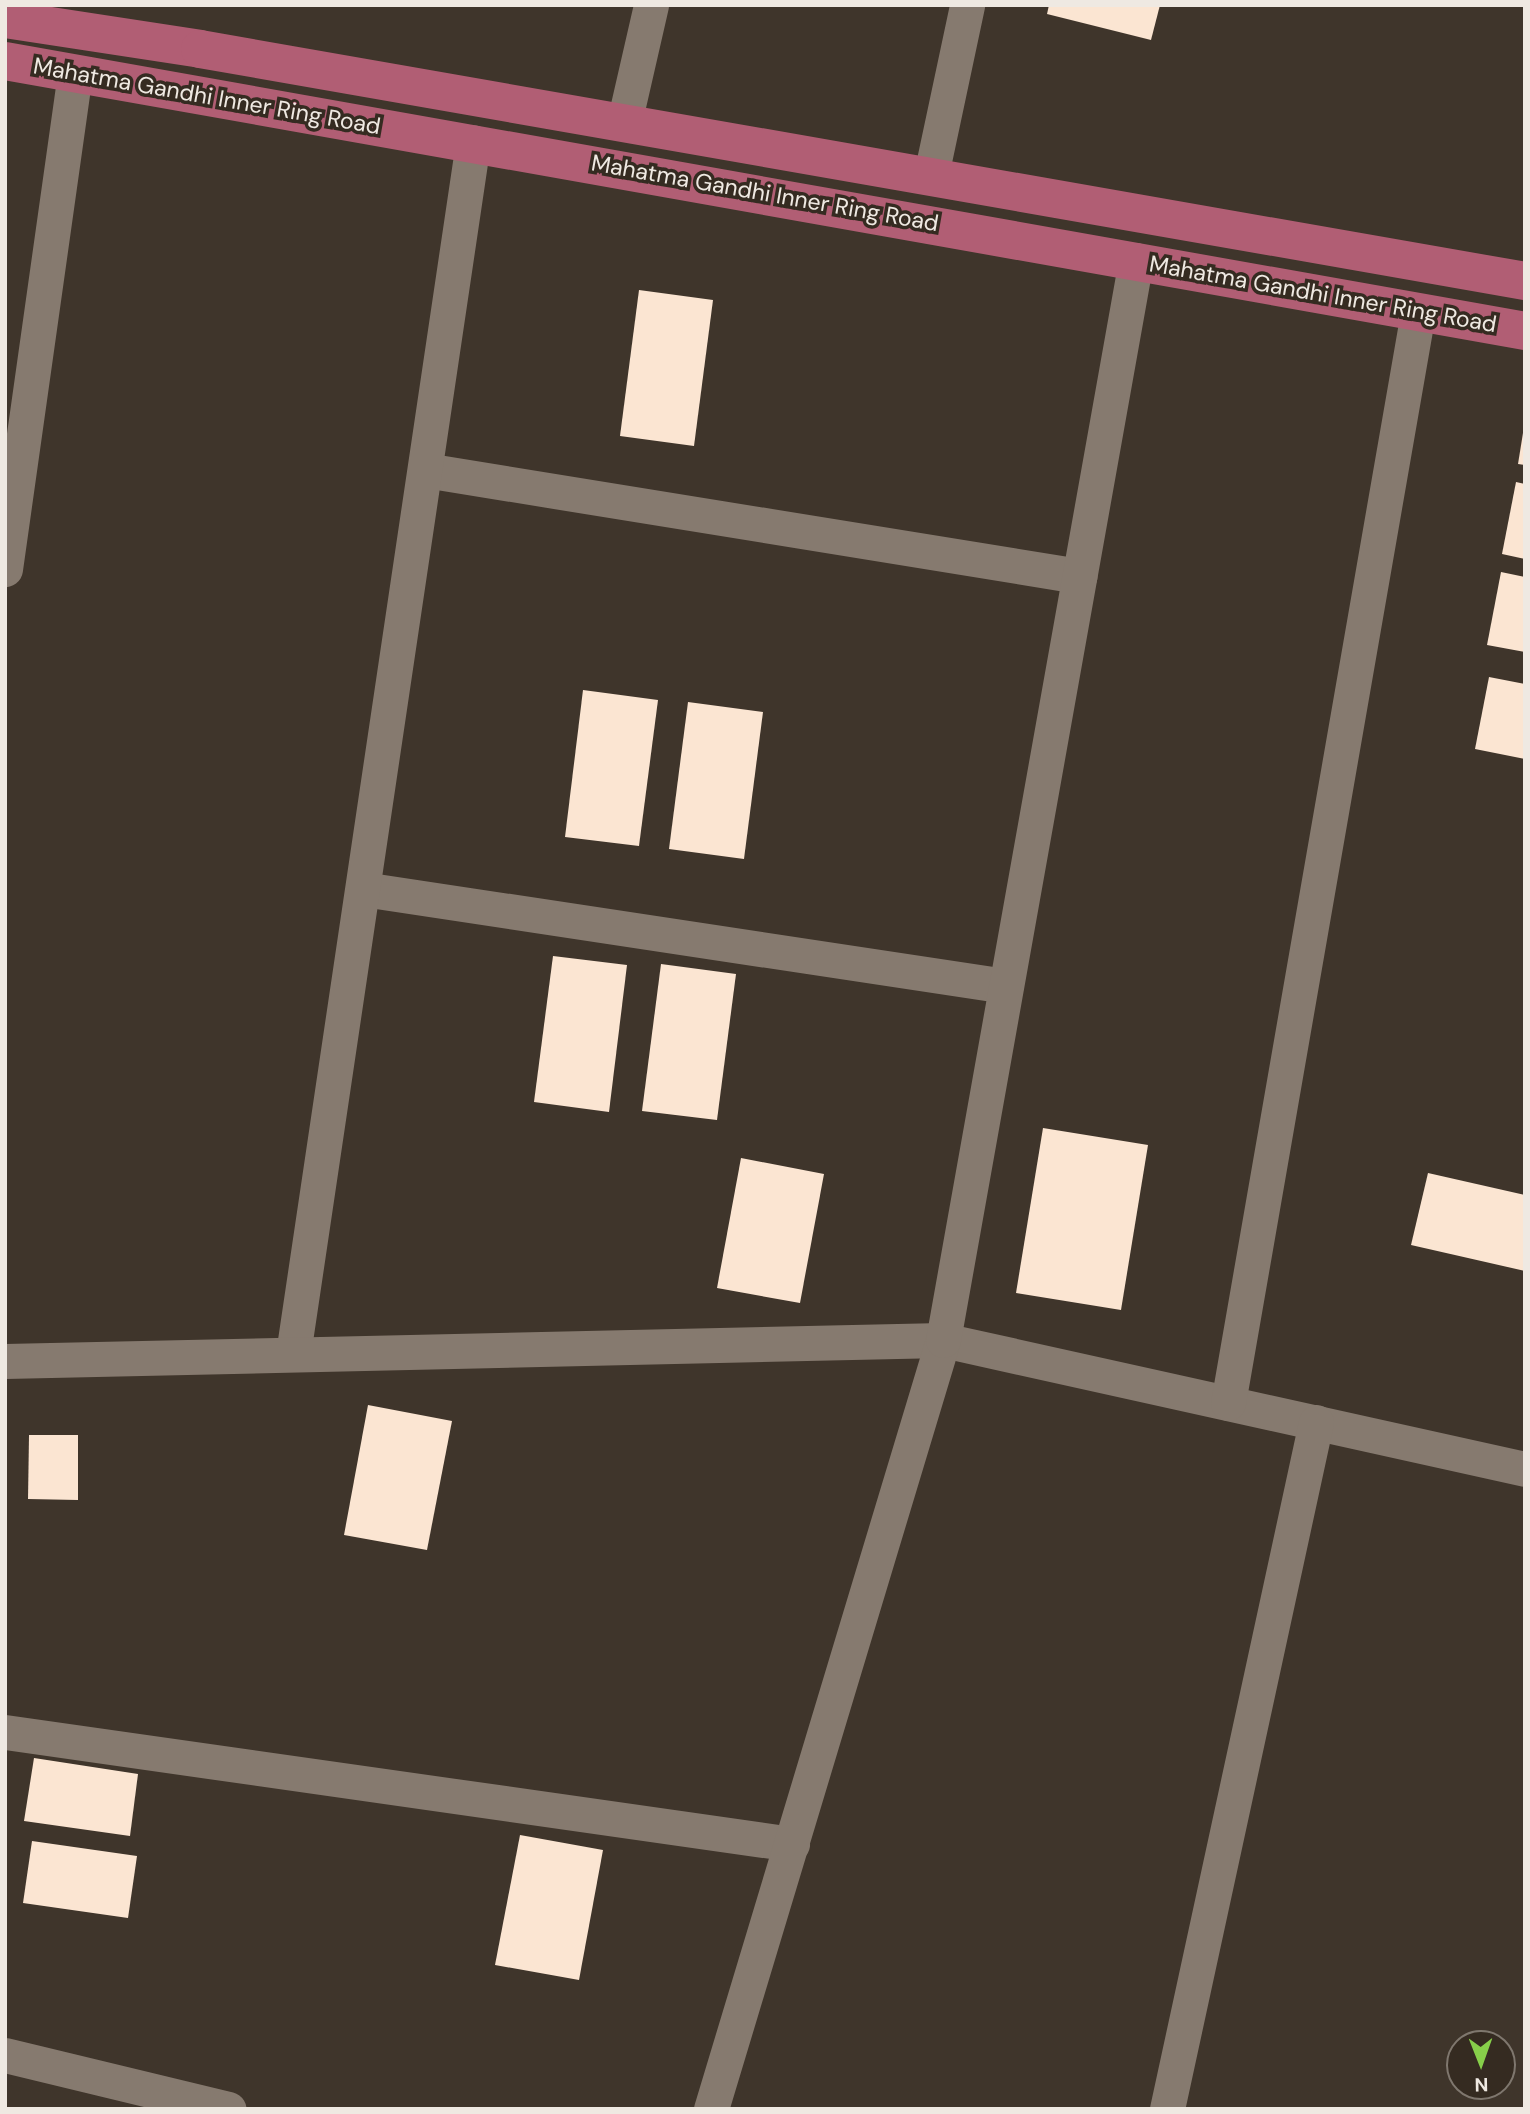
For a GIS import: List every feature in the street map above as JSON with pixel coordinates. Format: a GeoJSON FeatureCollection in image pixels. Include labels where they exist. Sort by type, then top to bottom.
{"type":"FeatureCollection","features":[{"type":"Feature","properties":{"kind":"main road","name":"Mahatma Gandhi Inner Ring Road"},"geometry":{"type":"LineString","coordinates":[[5,19],[72,17],[624,123],[1525,281]]}},
{"type":"Feature","properties":{"kind":"main road","name":"Mahatma Gandhi Inner Ring Road"},"geometry":{"type":"LineString","coordinates":[[5,61],[1525,331]]}},
{"type":"Feature","properties":{"kind":"street"},"geometry":{"type":"LineString","coordinates":[[624,123],[651,5]]}},
{"type":"Feature","properties":{"kind":"street"},"geometry":{"type":"LineString","coordinates":[[931,175],[967,5]]}},
{"type":"Feature","properties":{"kind":"street"},"geometry":{"type":"LineString","coordinates":[[5,569],[75,73]]}},
{"type":"Feature","properties":{"kind":"street"},"geometry":{"type":"LineString","coordinates":[[293,1354],[473,142]]}},
{"type":"Feature","properties":{"kind":"street"},"geometry":{"type":"LineString","coordinates":[[711,2109],[943,1339],[1136,260]]}},
{"type":"Feature","properties":{"kind":"street"},"geometry":{"type":"LineString","coordinates":[[1228,1403],[1418,312]]}},
{"type":"Feature","properties":{"kind":"street"},"geometry":{"type":"LineString","coordinates":[[425,470],[1079,576]]}},
{"type":"Feature","properties":{"kind":"street"},"geometry":{"type":"LineString","coordinates":[[363,889],[1006,986]]}},
{"type":"Feature","properties":{"kind":"street"},"geometry":{"type":"LineString","coordinates":[[5,1361],[943,1339],[1525,1469]]}},
{"type":"Feature","properties":{"kind":"street"},"geometry":{"type":"LineString","coordinates":[[1167,2109],[1316,1422]]}},
{"type":"Feature","properties":{"kind":"street"},"geometry":{"type":"LineString","coordinates":[[5,1732],[792,1844]]}},
{"type":"Feature","properties":{"kind":"street"},"geometry":{"type":"LineString","coordinates":[[5,2055],[229,2109]]}},
{"type":"Feature","properties":{"kind":"building"},"geometry":{"type":"Polygon","coordinates":[[[1049,5],[1160,5],[1151,40],[1047,14],[1049,5]]]}},
{"type":"Feature","properties":{"kind":"building"},"geometry":{"type":"Polygon","coordinates":[[[639,290],[713,300],[694,446],[620,436],[639,290]]]}},
{"type":"Feature","properties":{"kind":"building"},"geometry":{"type":"Polygon","coordinates":[[[1525,433],[1525,465],[1518,464],[1525,433]]]}},
{"type":"Feature","properties":{"kind":"building"},"geometry":{"type":"Polygon","coordinates":[[[1516,482],[1525,484],[1525,559],[1502,554],[1516,482]]]}},
{"type":"Feature","properties":{"kind":"building"},"geometry":{"type":"Polygon","coordinates":[[[1501,572],[1525,577],[1525,652],[1487,645],[1501,572]]]}},
{"type":"Feature","properties":{"kind":"building"},"geometry":{"type":"Polygon","coordinates":[[[1489,677],[1525,684],[1525,759],[1475,749],[1489,677]]]}},
{"type":"Feature","properties":{"kind":"building"},"geometry":{"type":"Polygon","coordinates":[[[583,690],[658,700],[639,846],[565,837],[583,690]]]}},
{"type":"Feature","properties":{"kind":"building"},"geometry":{"type":"Polygon","coordinates":[[[688,702],[763,712],[744,859],[669,849],[688,702]]]}},
{"type":"Feature","properties":{"kind":"building"},"geometry":{"type":"Polygon","coordinates":[[[553,956],[627,965],[609,1112],[534,1102],[553,956]]]}},
{"type":"Feature","properties":{"kind":"building"},"geometry":{"type":"Polygon","coordinates":[[[661,964],[736,974],[717,1120],[642,1111],[661,964]]]}},
{"type":"Feature","properties":{"kind":"building"},"geometry":{"type":"Polygon","coordinates":[[[1043,1128],[1148,1145],[1121,1310],[1016,1293],[1043,1128]]]}},
{"type":"Feature","properties":{"kind":"building"},"geometry":{"type":"Polygon","coordinates":[[[741,1158],[824,1174],[800,1303],[717,1288],[741,1158]]]}},
{"type":"Feature","properties":{"kind":"building"},"geometry":{"type":"Polygon","coordinates":[[[1428,1173],[1525,1195],[1525,1271],[1411,1245],[1428,1173]]]}},
{"type":"Feature","properties":{"kind":"building"},"geometry":{"type":"Polygon","coordinates":[[[368,1405],[452,1421],[427,1550],[344,1535],[368,1405]]]}},
{"type":"Feature","properties":{"kind":"building"},"geometry":{"type":"Polygon","coordinates":[[[29,1435],[78,1435],[78,1500],[28,1499],[29,1435]]]}},
{"type":"Feature","properties":{"kind":"building"},"geometry":{"type":"Polygon","coordinates":[[[34,1758],[138,1774],[130,1836],[24,1821],[34,1758]]]}},
{"type":"Feature","properties":{"kind":"building"},"geometry":{"type":"Polygon","coordinates":[[[520,1835],[603,1850],[579,1980],[495,1965],[520,1835]]]}},
{"type":"Feature","properties":{"kind":"building"},"geometry":{"type":"Polygon","coordinates":[[[32,1841],[137,1856],[128,1918],[23,1903],[32,1841]]]}}]}
